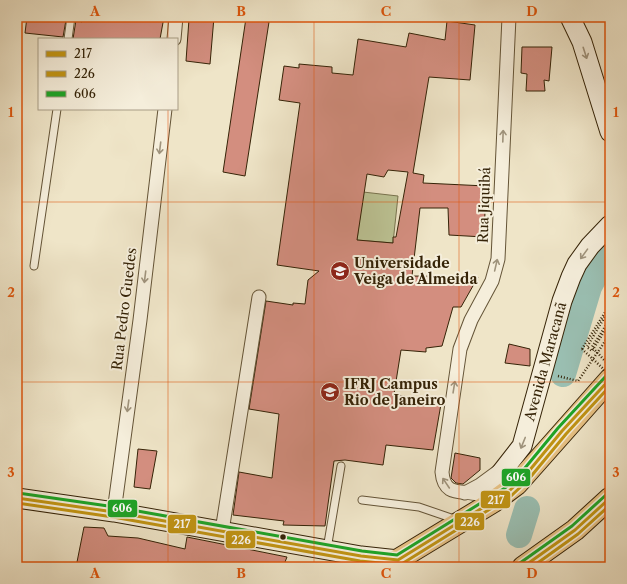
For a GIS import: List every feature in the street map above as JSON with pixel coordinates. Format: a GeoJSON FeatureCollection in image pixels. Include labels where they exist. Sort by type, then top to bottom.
{"type":"FeatureCollection","features":[{"type":"Feature","properties":{"kind":"main road"},"geometry":{"type":"LineString","coordinates":[[392,564],[493,502],[524,477],[562,431],[610,378]]}},
{"type":"Feature","properties":{"kind":"main road"},"geometry":{"type":"LineString","coordinates":[[523,567],[575,530],[610,498]]}},
{"type":"Feature","properties":{"kind":"street"},"geometry":{"type":"LineString","coordinates":[[174,38],[176,17]]}},
{"type":"Feature","properties":{"kind":"street","name":"Rua Jiquibá"},"geometry":{"type":"LineString","coordinates":[[493,502],[478,494],[463,494],[453,491],[447,486],[442,478],[442,472],[460,349],[471,320],[492,281],[498,259],[509,17]]}},
{"type":"Feature","properties":{"kind":"street"},"geometry":{"type":"LineString","coordinates":[[570,17],[582,42],[610,132]]}},
{"type":"Feature","properties":{"kind":"street","name":"Rua Pedro Guedes"},"geometry":{"type":"LineString","coordinates":[[114,512],[140,320],[165,110]]}},
{"type":"Feature","properties":{"kind":"street","name":"Avenida Maracanã"},"geometry":{"type":"LineString","coordinates":[[493,502],[494,482],[516,455],[524,441],[562,301],[571,277],[585,253],[610,225]]}},
{"type":"Feature","properties":{"kind":"street"},"geometry":{"type":"LineString","coordinates":[[222,531],[259,297]]}},
{"type":"Feature","properties":{"kind":"street"},"geometry":{"type":"LineString","coordinates":[[463,494],[480,485],[508,464]]}},
{"type":"Feature","properties":{"kind":"street"},"geometry":{"type":"LineString","coordinates":[[17,498],[114,512],[222,531],[380,559],[392,564]]}},
{"type":"Feature","properties":{"kind":"lane"},"geometry":{"type":"LineString","coordinates":[[68,38],[71,17]]}},
{"type":"Feature","properties":{"kind":"lane"},"geometry":{"type":"LineString","coordinates":[[34,266],[57,110]]}},
{"type":"Feature","properties":{"kind":"lane"},"geometry":{"type":"LineString","coordinates":[[327,550],[341,466]]}},
{"type":"Feature","properties":{"kind":"lane"},"geometry":{"type":"LineString","coordinates":[[362,500],[419,507],[460,521]]}},
{"type":"Feature","properties":{"kind":"path"},"geometry":{"type":"LineString","coordinates":[[610,314],[606,310],[582,349],[610,375]]}},
{"type":"Feature","properties":{"kind":"path"},"geometry":{"type":"LineString","coordinates":[[610,314],[607,313],[587,347],[592,351],[610,322]]}},
{"type":"Feature","properties":{"kind":"path"},"geometry":{"type":"LineString","coordinates":[[610,319],[592,347],[610,367]]}},
{"type":"Feature","properties":{"kind":"path"},"geometry":{"type":"LineString","coordinates":[[551,375],[578,381],[610,334]]}},
{"type":"Feature","properties":{"kind":"green space"},"geometry":{"type":"Polygon","coordinates":[[[363,192],[398,196],[393,243],[357,240],[363,192]]]}},
{"type":"Feature","properties":{"kind":"building"},"geometry":{"type":"Polygon","coordinates":[[[27,17],[52,17],[66,20],[63,37],[25,33],[27,17]]]}},
{"type":"Feature","properties":{"kind":"building"},"geometry":{"type":"Polygon","coordinates":[[[82,17],[164,17],[160,38],[73,38],[76,20],[82,22],[82,17]]]}},
{"type":"Feature","properties":{"kind":"building"},"geometry":{"type":"Polygon","coordinates":[[[192,17],[214,17],[210,64],[186,61],[189,19],[192,17]]]}},
{"type":"Feature","properties":{"kind":"building"},"geometry":{"type":"Polygon","coordinates":[[[246,18],[269,22],[245,176],[223,172],[246,18]]]}},
{"type":"Feature","properties":{"kind":"building","name":"Universidade Veiga de Almeida"},"geometry":{"type":"Polygon","coordinates":[[[447,21],[475,25],[470,80],[429,77],[413,173],[424,175],[423,183],[486,186],[484,237],[449,235],[448,208],[420,208],[412,276],[478,277],[461,307],[453,307],[442,346],[426,348],[426,352],[401,350],[394,394],[441,404],[433,450],[386,445],[383,465],[345,460],[334,461],[325,526],[283,525],[284,521],[233,515],[239,472],[272,478],[279,414],[249,409],[266,301],[293,305],[293,303],[305,304],[308,280],[319,271],[277,265],[300,103],[279,100],[284,66],[299,68],[299,64],[332,67],[332,73],[353,75],[358,39],[406,47],[409,33],[445,40],[447,21]],[[388,170],[384,177],[367,174],[357,240],[393,243],[393,237],[396,237],[408,172],[388,170]]]}},
{"type":"Feature","properties":{"kind":"building"},"geometry":{"type":"Polygon","coordinates":[[[522,47],[552,47],[549,81],[544,80],[545,91],[526,91],[527,74],[521,73],[522,47]]]}},
{"type":"Feature","properties":{"kind":"building"},"geometry":{"type":"Polygon","coordinates":[[[509,344],[530,349],[530,366],[505,363],[509,344]]]}},
{"type":"Feature","properties":{"kind":"building"},"geometry":{"type":"Polygon","coordinates":[[[138,449],[157,451],[150,489],[134,487],[138,449]]]}},
{"type":"Feature","properties":{"kind":"building"},"geometry":{"type":"Polygon","coordinates":[[[455,453],[480,458],[480,470],[463,484],[456,483],[451,478],[455,453]]]}},
{"type":"Feature","properties":{"kind":"building"},"geometry":{"type":"Polygon","coordinates":[[[84,527],[104,528],[108,536],[138,538],[185,549],[187,537],[287,557],[283,567],[76,567],[84,527]]]}},
{"type":"Feature","properties":{"kind":"waterway"},"geometry":{"type":"LineString","coordinates":[[563,374],[589,287],[597,272],[610,256]]}},
{"type":"Feature","properties":{"kind":"waterway"},"geometry":{"type":"LineString","coordinates":[[519,535],[527,509]]}},
{"type":"Feature","properties":{"kind":"transit line","name":"606"},"geometry":{"type":"LineString","coordinates":[[18,493],[115,507],[362,551],[397,555],[505,488],[520,474],[558,428],[606,376]]}},
{"type":"Feature","properties":{"kind":"transit line","name":"217"},"geometry":{"type":"LineString","coordinates":[[17,498],[114,512],[361,556],[398,560],[508,492],[524,477],[562,431],[610,379]]}},
{"type":"Feature","properties":{"kind":"transit line","name":"226"},"geometry":{"type":"LineString","coordinates":[[17,503],[113,517],[360,561],[400,565],[511,496],[528,480],[566,434],[610,386]]}},
{"type":"Feature","properties":{"kind":"transit line","name":"606"},"geometry":{"type":"LineString","coordinates":[[520,563],[572,526],[607,494]]}},
{"type":"Feature","properties":{"kind":"transit line","name":"217"},"geometry":{"type":"LineString","coordinates":[[523,567],[575,530],[610,498]]}},
{"type":"Feature","properties":{"kind":"transit line","name":"226"},"geometry":{"type":"LineString","coordinates":[[532,567],[578,534],[610,505]]}},
{"type":"Feature","properties":{"kind":"place","name":"Universidade Veiga de Almeida"},"geometry":{"type":"Point","coordinates":[340,271]}},
{"type":"Feature","properties":{"kind":"place","name":"IFRJ Campus Rio de Janeiro"},"geometry":{"type":"Point","coordinates":[330,392]}}]}
